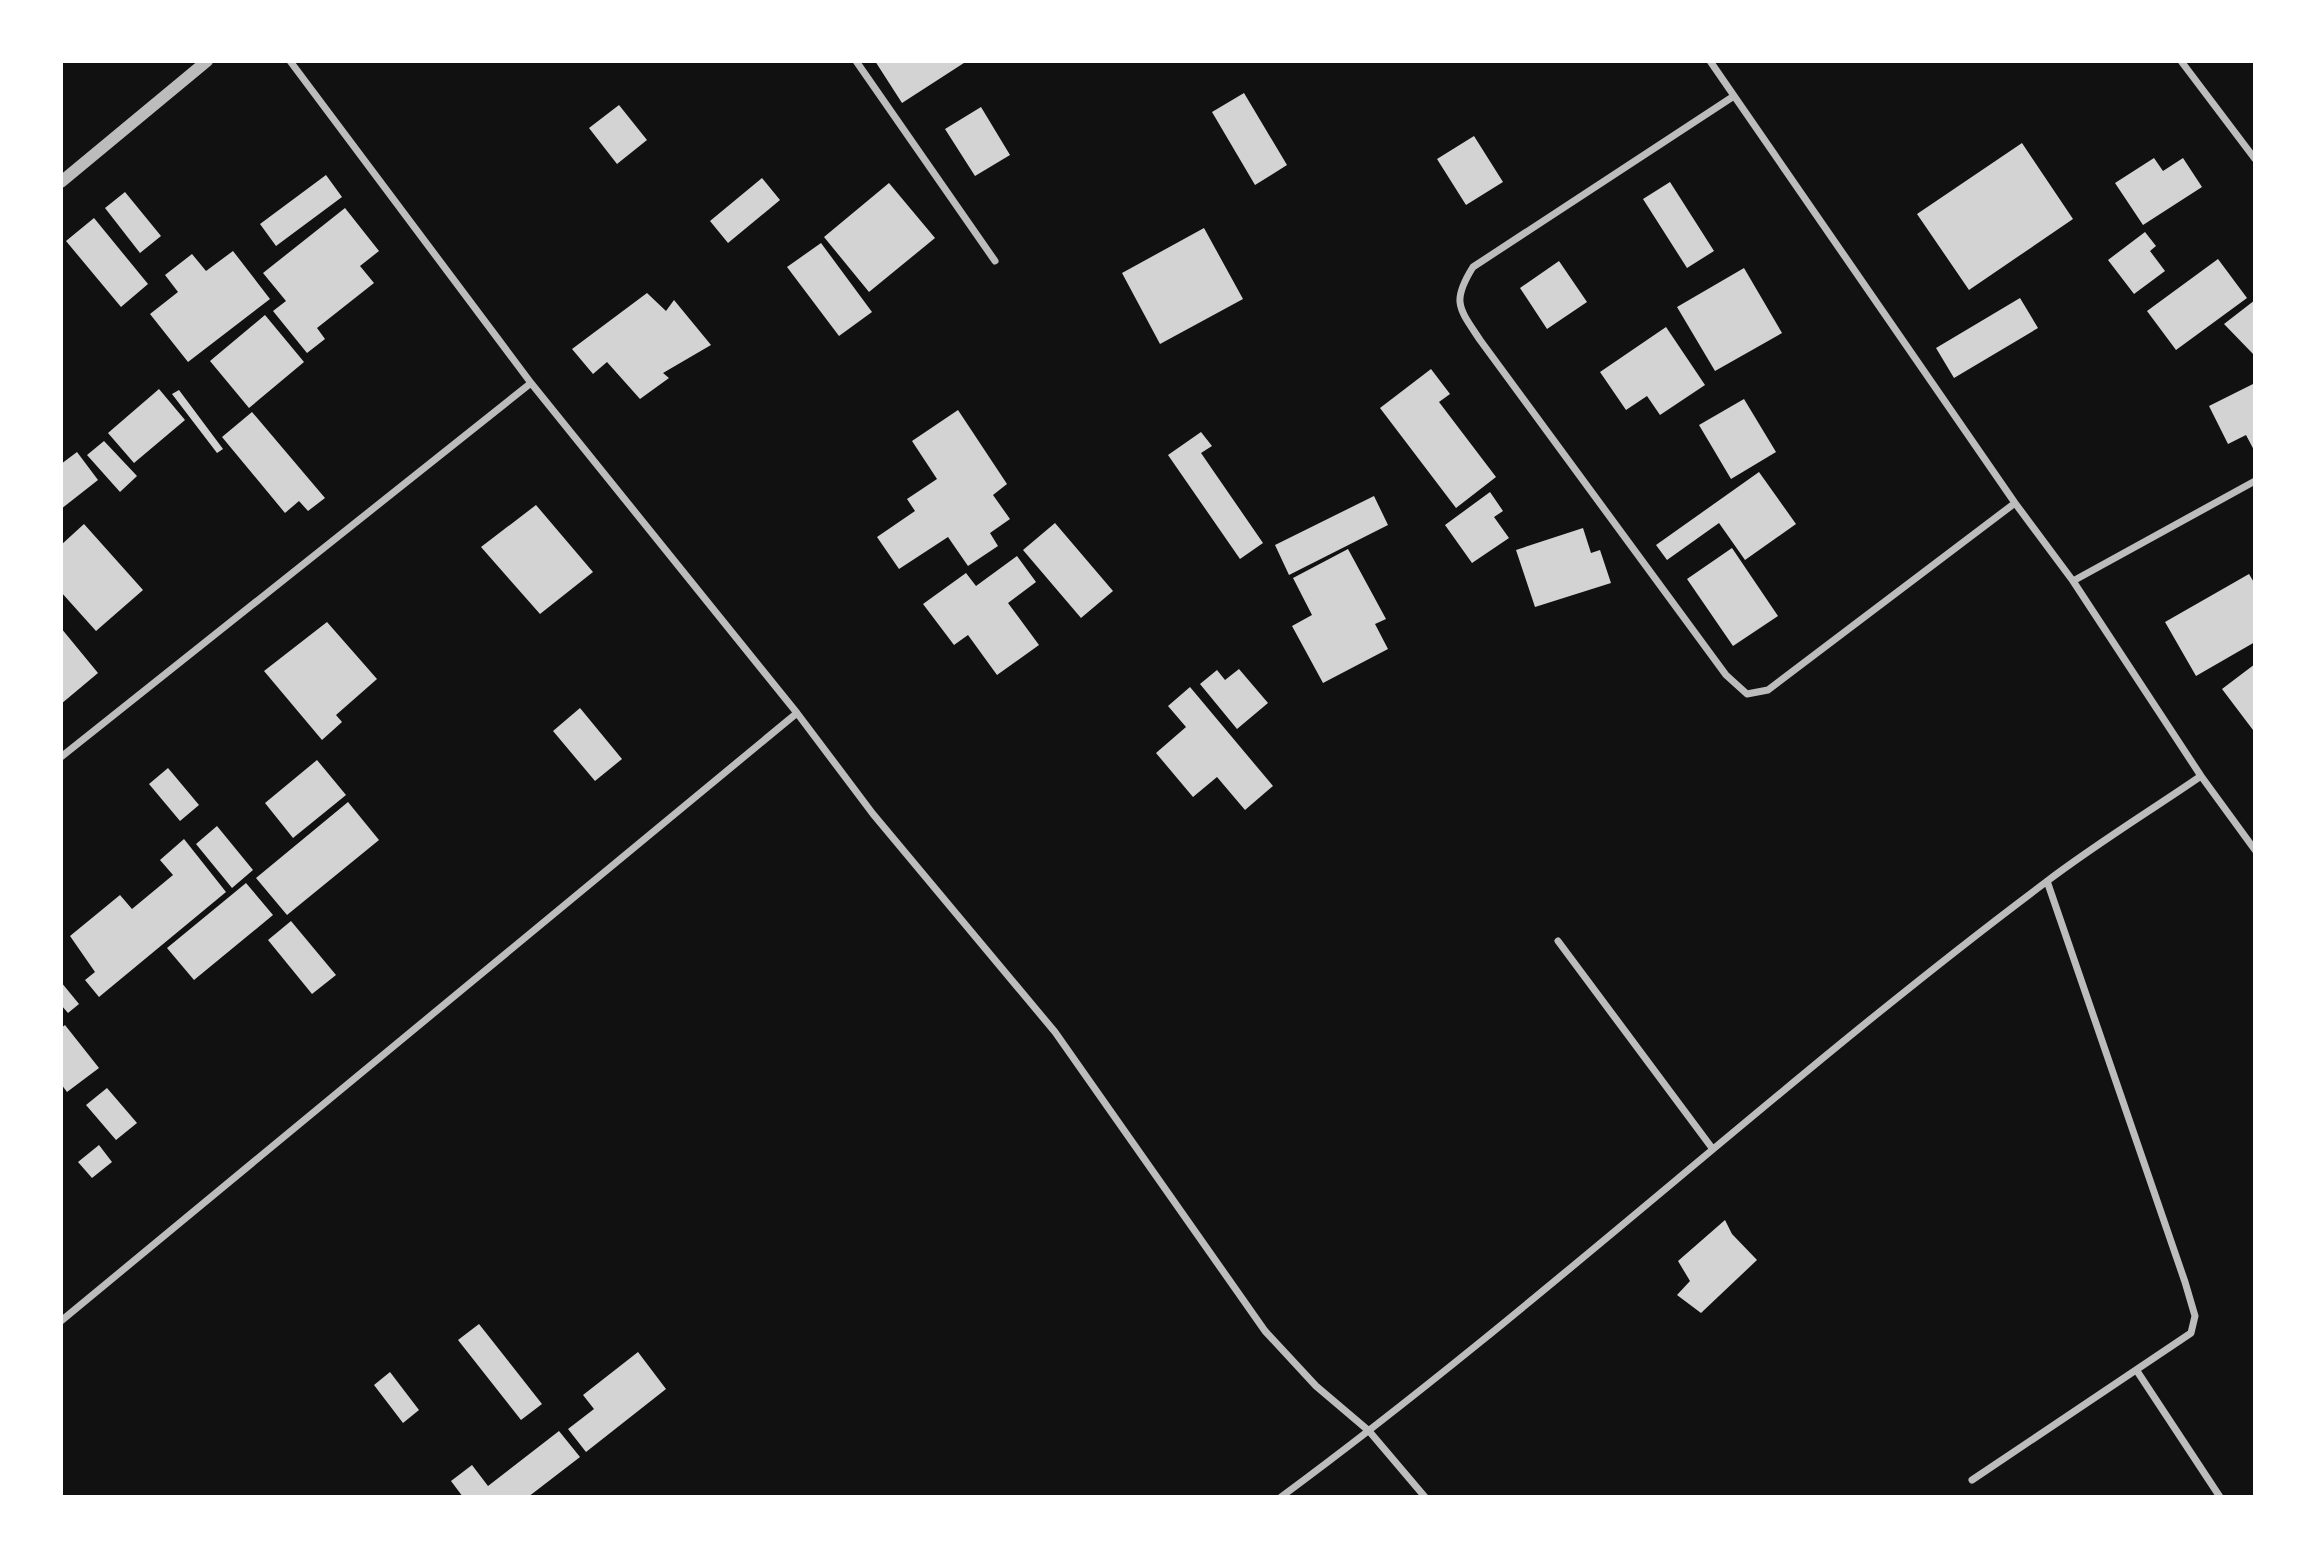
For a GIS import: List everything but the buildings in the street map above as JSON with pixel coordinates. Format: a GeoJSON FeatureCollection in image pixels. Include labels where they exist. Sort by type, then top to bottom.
{"type":"FeatureCollection","features":[{"type":"Feature","properties":{"kind":"street"},"geometry":{"type":"LineString","coordinates":[[61,182],[207,61]]}},
{"type":"Feature","properties":{"kind":"street"},"geometry":{"type":"LineString","coordinates":[[290,61],[531,383],[797,713],[873,814],[1055,1032],[1265,1331],[1317,1386],[1369,1432],[1425,1497]]}},
{"type":"Feature","properties":{"kind":"street"},"geometry":{"type":"LineString","coordinates":[[856,61],[995,261]]}},
{"type":"Feature","properties":{"kind":"street"},"geometry":{"type":"LineString","coordinates":[[1710,61],[2015,503],[2073,581],[2202,776],[2255,850]]}},
{"type":"Feature","properties":{"kind":"street"},"geometry":{"type":"LineString","coordinates":[[2181,61],[2255,159]]}},
{"type":"Feature","properties":{"kind":"street"},"geometry":{"type":"LineString","coordinates":[[1734,96],[1473,267],[1458,290],[1460,309],[1480,340],[1726,675],[1747,694],[1769,690],[2015,503]]}},
{"type":"Feature","properties":{"kind":"street"},"geometry":{"type":"LineString","coordinates":[[61,757],[531,383]]}},
{"type":"Feature","properties":{"kind":"street"},"geometry":{"type":"LineString","coordinates":[[2073,581],[2255,481]]}},
{"type":"Feature","properties":{"kind":"street"},"geometry":{"type":"LineString","coordinates":[[61,1321],[797,713]]}},
{"type":"Feature","properties":{"kind":"street"},"geometry":{"type":"LineString","coordinates":[[1281,1497],[1369,1432],[1712,1149],[2047,881],[2202,776]]}},
{"type":"Feature","properties":{"kind":"street"},"geometry":{"type":"LineString","coordinates":[[1972,1480],[2191,1333],[2195,1316],[2047,881]]}},
{"type":"Feature","properties":{"kind":"street"},"geometry":{"type":"LineString","coordinates":[[1558,941],[1712,1149]]}},
{"type":"Feature","properties":{"kind":"street"},"geometry":{"type":"LineString","coordinates":[[2137,1371],[2220,1497]]}}]}
